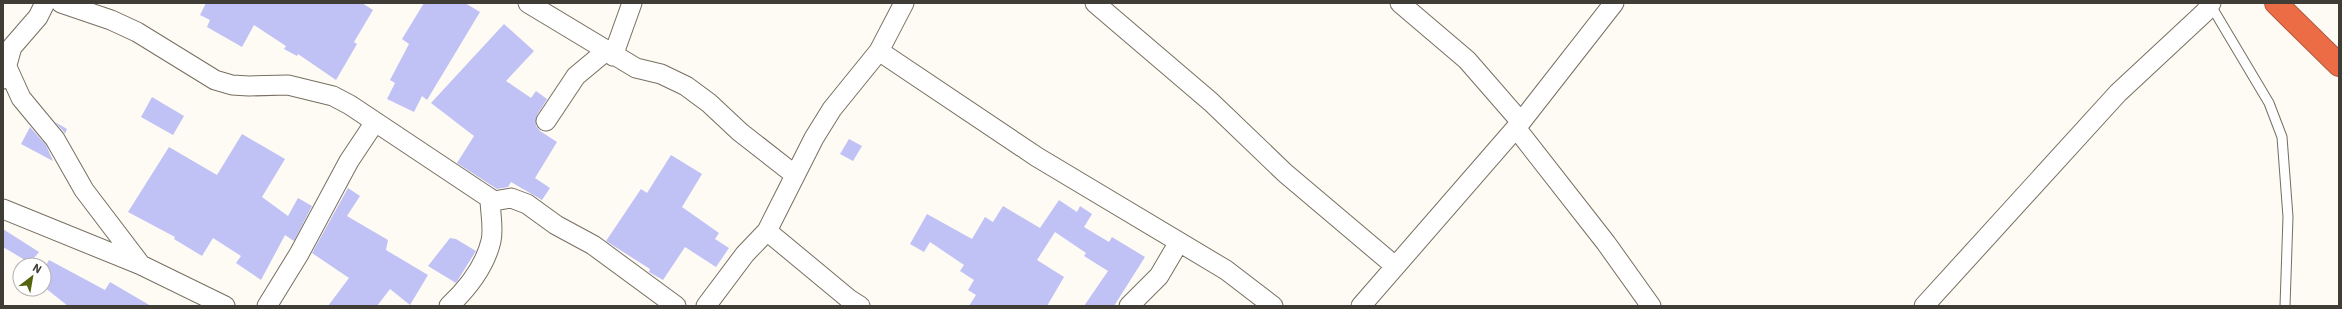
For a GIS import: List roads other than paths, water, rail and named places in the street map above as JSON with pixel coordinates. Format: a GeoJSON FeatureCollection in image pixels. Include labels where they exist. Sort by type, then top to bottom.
{"type":"FeatureCollection","features":[{"type":"Feature","properties":{"kind":"highway"},"geometry":{"type":"LineString","coordinates":[[2276,3],[2339,65]]}},
{"type":"Feature","properties":{"kind":"street"},"geometry":{"type":"LineString","coordinates":[[45,3],[38,17],[12,47],[5,73],[21,98],[55,140],[84,190],[140,264]]}},
{"type":"Feature","properties":{"kind":"street"},"geometry":{"type":"LineString","coordinates":[[61,3],[111,20],[137,32],[215,80],[232,85],[288,85],[333,96],[350,105],[490,198],[498,201],[511,198],[527,204],[556,225],[593,245],[676,306]]}},
{"type":"Feature","properties":{"kind":"street"},"geometry":{"type":"LineString","coordinates":[[528,3],[636,68],[661,74],[686,86],[709,103],[740,132],[795,175]]}},
{"type":"Feature","properties":{"kind":"street"},"geometry":{"type":"LineString","coordinates":[[546,121],[576,76],[610,53],[632,3]]}},
{"type":"Feature","properties":{"kind":"street"},"geometry":{"type":"LineString","coordinates":[[706,306],[745,254],[767,231],[795,175],[832,109],[879,51],[904,3]]}},
{"type":"Feature","properties":{"kind":"street"},"geometry":{"type":"LineString","coordinates":[[1095,3],[1211,102],[1285,173],[1395,266]]}},
{"type":"Feature","properties":{"kind":"street"},"geometry":{"type":"LineString","coordinates":[[1400,3],[1467,60],[1519,125],[1651,306]]}},
{"type":"Feature","properties":{"kind":"street"},"geometry":{"type":"LineString","coordinates":[[1361,306],[1519,125],[1614,3]]}},
{"type":"Feature","properties":{"kind":"street"},"geometry":{"type":"LineString","coordinates":[[1928,304],[2118,92],[2206,5]]}},
{"type":"Feature","properties":{"kind":"street"},"geometry":{"type":"LineString","coordinates":[[879,51],[1037,157],[1226,270],[1273,306]]}},
{"type":"Feature","properties":{"kind":"street"},"geometry":{"type":"LineString","coordinates":[[267,306],[299,254],[349,161],[375,122]]}},
{"type":"Feature","properties":{"kind":"street"},"geometry":{"type":"LineString","coordinates":[[449,306],[470,282],[485,258],[491,241],[490,198]]}},
{"type":"Feature","properties":{"kind":"street"},"geometry":{"type":"LineString","coordinates":[[3,209],[140,264],[225,306]]}},
{"type":"Feature","properties":{"kind":"street"},"geometry":{"type":"LineString","coordinates":[[767,231],[849,299],[860,306]]}},
{"type":"Feature","properties":{"kind":"street"},"geometry":{"type":"LineString","coordinates":[[1129,306],[1159,276],[1179,242]]}},
{"type":"Feature","properties":{"kind":"lane"},"geometry":{"type":"LineString","coordinates":[[2206,5],[2270,103],[2282,137],[2288,218],[2285,306]]}}]}
